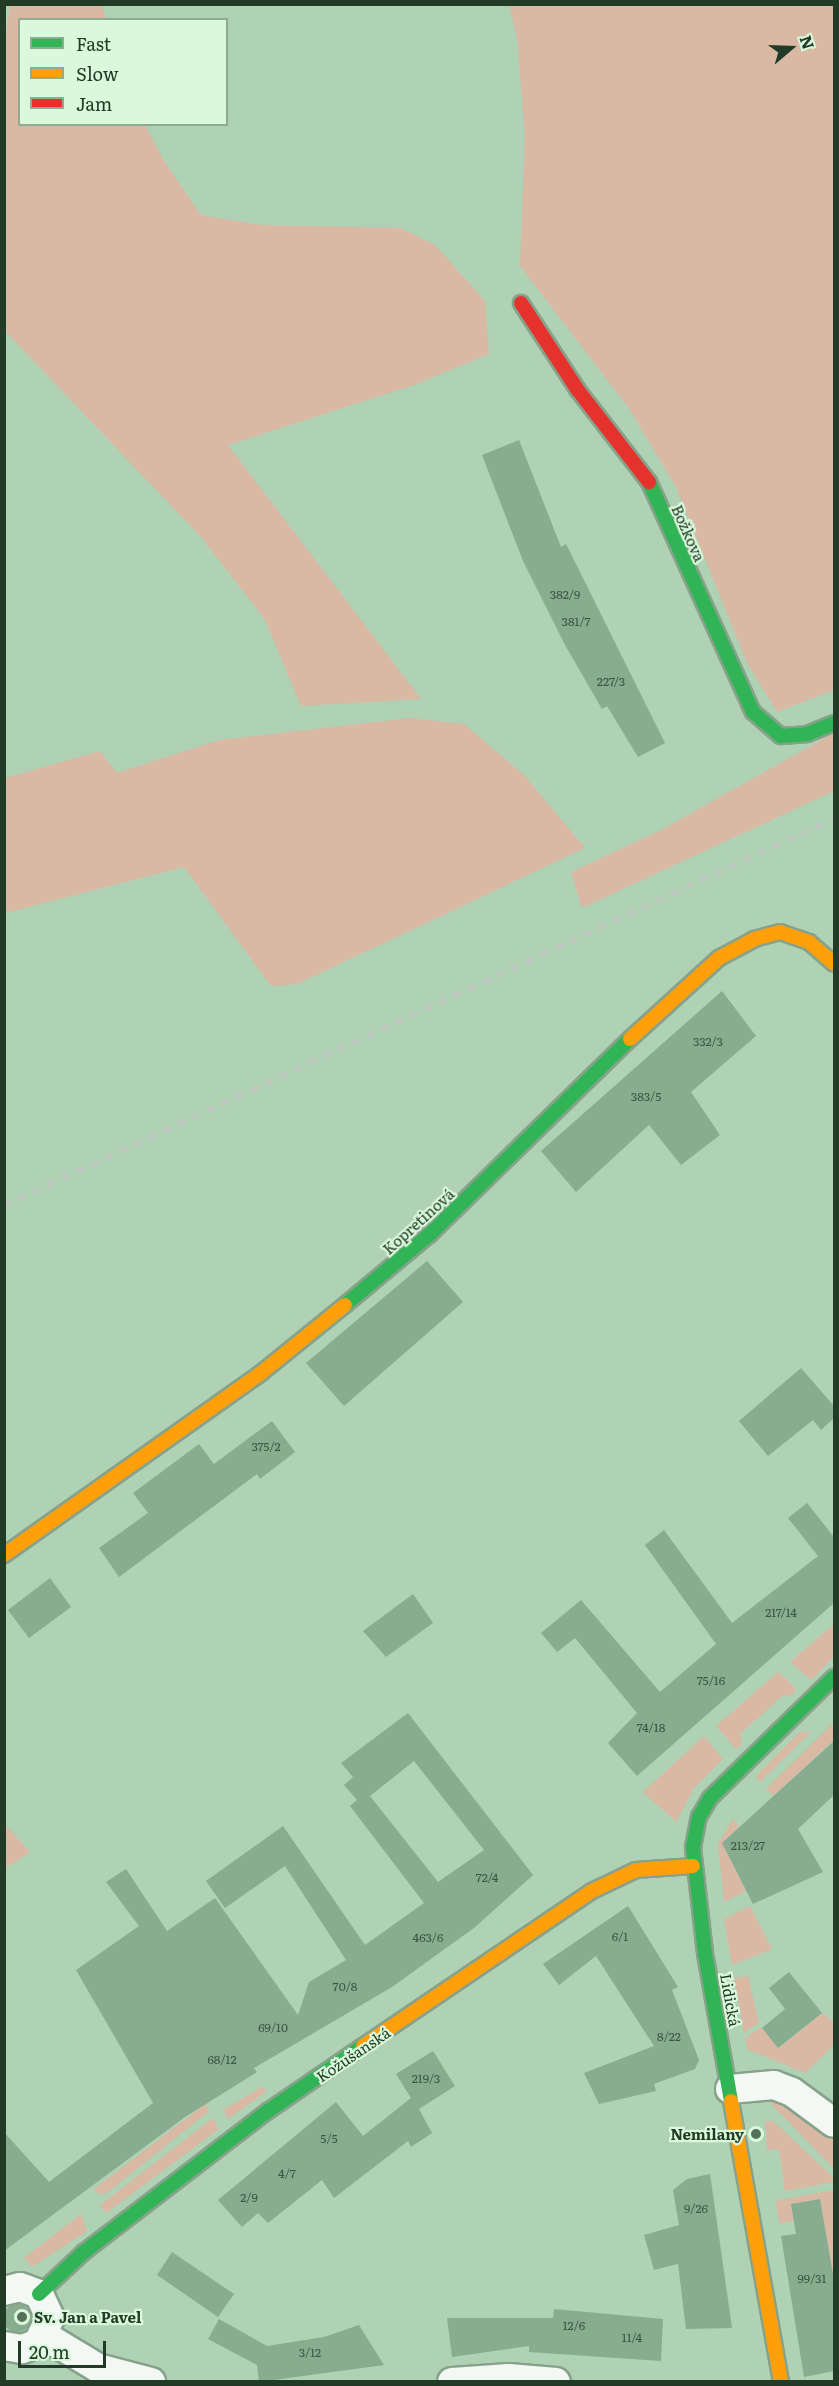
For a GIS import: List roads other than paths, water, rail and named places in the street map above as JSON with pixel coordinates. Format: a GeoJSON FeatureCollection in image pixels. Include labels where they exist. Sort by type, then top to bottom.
{"type":"FeatureCollection","features":[{"type":"Feature","properties":{"kind":"street","name":"Božkova"},"geometry":{"type":"LineString","coordinates":[[521,303],[578,389],[645,473],[753,712],[781,736],[807,734],[834,723]]}},
{"type":"Feature","properties":{"kind":"street","name":"Kopretinová"},"geometry":{"type":"LineString","coordinates":[[4,1555],[261,1372],[377,1279],[718,958],[754,939],[780,932],[809,942],[834,964]]}},
{"type":"Feature","properties":{"kind":"street","name":"Lidická"},"geometry":{"type":"LineString","coordinates":[[781,2382],[693,1866],[694,1835],[710,1798],[834,1677]]}},
{"type":"Feature","properties":{"kind":"street","name":"Kožušanská"},"geometry":{"type":"LineString","coordinates":[[39,2294],[84,2252],[268,2111],[592,1891],[636,1870],[693,1866]]}},
{"type":"Feature","properties":{"kind":"street"},"geometry":{"type":"LineString","coordinates":[[730,2089],[774,2085],[792,2092],[834,2123]]}},
{"type":"Feature","properties":{"kind":"street"},"geometry":{"type":"LineString","coordinates":[[4,2291],[20,2287],[39,2294],[50,2319],[45,2336],[21,2349],[4,2346]]}},
{"type":"Feature","properties":{"kind":"street"},"geometry":{"type":"LineString","coordinates":[[45,2336],[98,2368],[151,2382]]}},
{"type":"Feature","properties":{"kind":"street"},"geometry":{"type":"LineString","coordinates":[[452,2382],[509,2378],[556,2382]]}},
{"type":"Feature","properties":{"kind":"railway"},"geometry":{"type":"LineString","coordinates":[[4,1205],[834,818]]}},
{"type":"Feature","properties":{"kind":"place","name":"Nemilany"},"geometry":{"type":"Point","coordinates":[756,2134]}},
{"type":"Feature","properties":{"kind":"place","name":"Sv. Jan a Pavel"},"geometry":{"type":"Point","coordinates":[22,2317]}}]}
